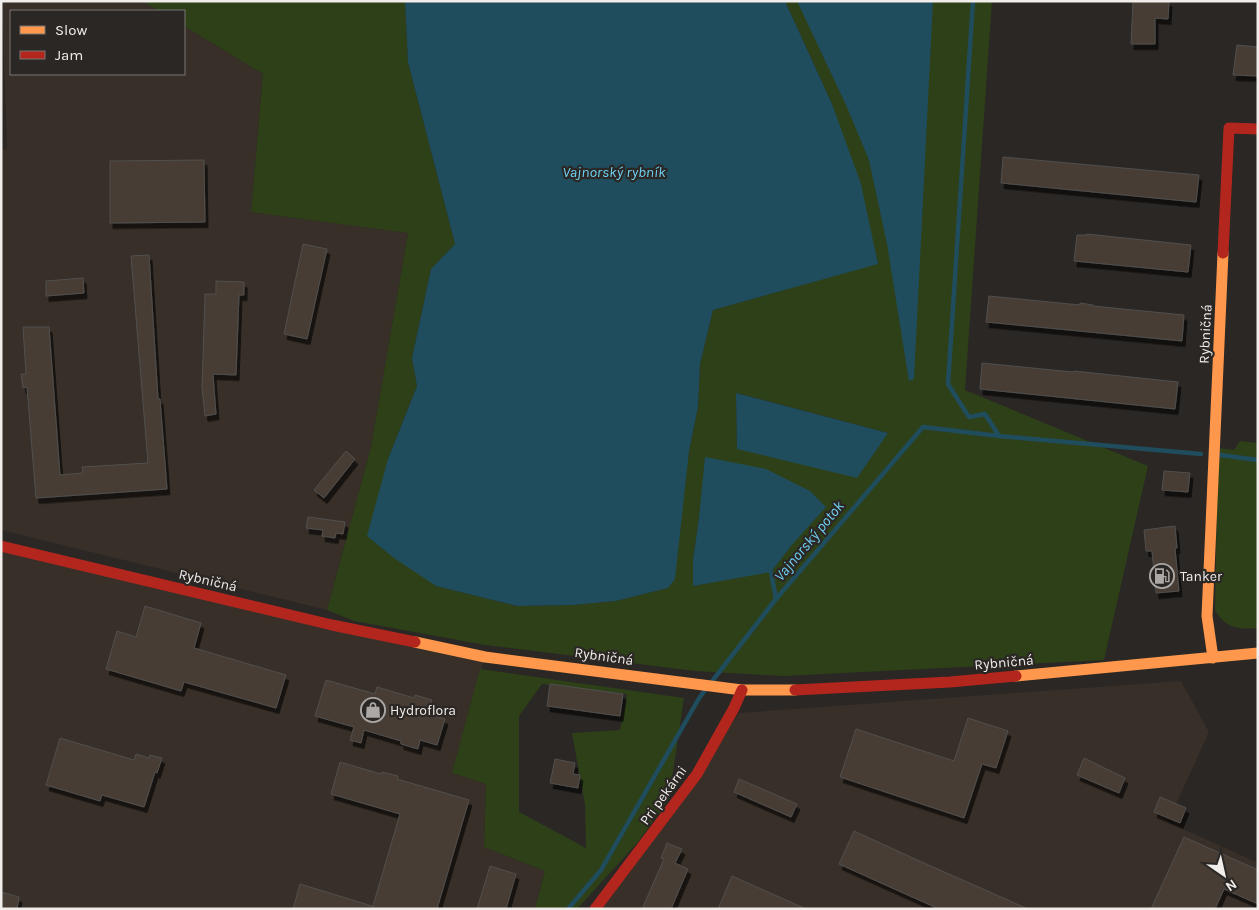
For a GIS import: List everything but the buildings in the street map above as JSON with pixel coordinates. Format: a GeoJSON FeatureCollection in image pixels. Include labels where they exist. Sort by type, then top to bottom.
{"type":"FeatureCollection","features":[{"type":"Feature","properties":{"kind":"main road","name":"Rybničná"},"geometry":{"type":"LineString","coordinates":[[1213,658],[1207,616],[1229,128],[1258,128]]}},
{"type":"Feature","properties":{"kind":"main road","name":"Rybničná"},"geometry":{"type":"LineString","coordinates":[[1,546],[405,641],[510,660],[742,690],[785,691],[950,682],[1258,653]]}},
{"type":"Feature","properties":{"kind":"main road","name":"Pri pekárni"},"geometry":{"type":"LineString","coordinates":[[595,909],[697,774],[742,690]]}},
{"type":"Feature","properties":{"kind":"shaded area"},"geometry":{"type":"Polygon","coordinates":[[[2,1],[142,1],[157,10],[10,10],[10,75],[185,75],[185,27],[263,74],[251,212],[408,233],[371,447],[327,610],[1,530],[1,150],[7,149],[2,1]]]}},
{"type":"Feature","properties":{"kind":"shaded area"},"geometry":{"type":"Polygon","coordinates":[[[1,546],[485,657],[452,773],[486,784],[484,847],[545,871],[535,909],[1,909],[1,546]]]}},
{"type":"Feature","properties":{"kind":"shaded area"},"geometry":{"type":"Polygon","coordinates":[[[1181,681],[1209,732],[1168,822],[1258,863],[1258,909],[598,909],[739,713],[1181,681]]]}},
{"type":"Feature","properties":{"kind":"green space"},"geometry":{"type":"Polygon","coordinates":[[[142,1],[405,1],[408,62],[455,244],[431,269],[412,358],[417,386],[388,459],[436,586],[517,606],[572,605],[616,601],[668,588],[689,451],[698,407],[700,364],[713,310],[878,263],[832,104],[785,1],[992,1],[965,390],[1148,466],[1104,660],[784,676],[695,671],[485,645],[354,621],[327,610],[371,447],[408,233],[251,212],[263,74],[185,27],[185,10],[157,10],[142,1]],[[737,393],[737,449],[888,433],[737,393]],[[699,518],[693,560],[693,586],[771,571],[791,546],[699,518]]]}},
{"type":"Feature","properties":{"kind":"green space"},"geometry":{"type":"Polygon","coordinates":[[[1240,441],[1258,443],[1258,628],[1244,629],[1223,621],[1215,610],[1218,448],[1234,450],[1240,441]]]}},
{"type":"Feature","properties":{"kind":"green space"},"geometry":{"type":"Polygon","coordinates":[[[480,669],[684,698],[669,799],[638,842],[577,909],[535,909],[545,871],[484,847],[486,784],[452,773],[480,669]],[[542,684],[519,716],[519,812],[586,848],[585,805],[572,733],[620,730],[627,694],[542,684]]]}},
{"type":"Feature","properties":{"kind":"water","name":"Vajnorský rybník"},"geometry":{"type":"Polygon","coordinates":[[[405,1],[785,1],[832,104],[861,184],[878,264],[713,310],[700,364],[698,407],[689,451],[675,579],[668,588],[616,601],[573,605],[517,606],[436,586],[394,558],[367,536],[388,459],[417,386],[412,358],[431,269],[455,244],[408,62],[405,1]]]}},
{"type":"Feature","properties":{"kind":"water"},"geometry":{"type":"Polygon","coordinates":[[[797,1],[933,1],[914,379],[909,381],[887,244],[869,160],[846,105],[797,1]]]}},
{"type":"Feature","properties":{"kind":"water"},"geometry":{"type":"Polygon","coordinates":[[[736,393],[888,433],[857,478],[737,449],[736,393]]]}},
{"type":"Feature","properties":{"kind":"water"},"geometry":{"type":"Polygon","coordinates":[[[705,457],[766,469],[810,491],[826,507],[791,546],[771,572],[693,586],[693,560],[705,457]]]}},
{"type":"Feature","properties":{"kind":"waterway"},"geometry":{"type":"LineString","coordinates":[[973,1],[948,384],[969,417],[985,414],[999,436]]}},
{"type":"Feature","properties":{"kind":"waterway","name":"Vajnorský potok"},"geometry":{"type":"LineString","coordinates":[[713,680],[776,599],[923,427],[999,436],[1201,454]]}},
{"type":"Feature","properties":{"kind":"waterway","name":"Vajnorský potok"},"geometry":{"type":"LineString","coordinates":[[1220,455],[1258,460]]}},
{"type":"Feature","properties":{"kind":"waterway"},"geometry":{"type":"LineString","coordinates":[[771,572],[776,599]]}},
{"type":"Feature","properties":{"kind":"waterway","name":"Vajnorský potok"},"geometry":{"type":"LineString","coordinates":[[568,909],[601,870],[705,690]]}},
{"type":"Feature","properties":{"kind":"traffic: slow"},"geometry":{"type":"LineString","coordinates":[[1213,658],[1207,616],[1223,253]]}},
{"type":"Feature","properties":{"kind":"traffic: slow"},"geometry":{"type":"LineString","coordinates":[[415,642],[485,657],[742,690],[795,690]]}},
{"type":"Feature","properties":{"kind":"traffic: slow"},"geometry":{"type":"LineString","coordinates":[[1016,676],[1258,653]]}},
{"type":"Feature","properties":{"kind":"traffic: jam"},"geometry":{"type":"LineString","coordinates":[[1223,253],[1229,128],[1258,129]]}},
{"type":"Feature","properties":{"kind":"traffic: jam"},"geometry":{"type":"LineString","coordinates":[[1,546],[332,625],[415,642]]}},
{"type":"Feature","properties":{"kind":"traffic: jam"},"geometry":{"type":"LineString","coordinates":[[795,690],[950,682],[1016,676]]}},
{"type":"Feature","properties":{"kind":"traffic: jam"},"geometry":{"type":"LineString","coordinates":[[595,909],[697,774],[742,690]]}},
{"type":"Feature","properties":{"kind":"place","name":"Tanker"},"geometry":{"type":"Point","coordinates":[1162,576]}},
{"type":"Feature","properties":{"kind":"place","name":"Hydroflora"},"geometry":{"type":"Point","coordinates":[373,710]}}]}
